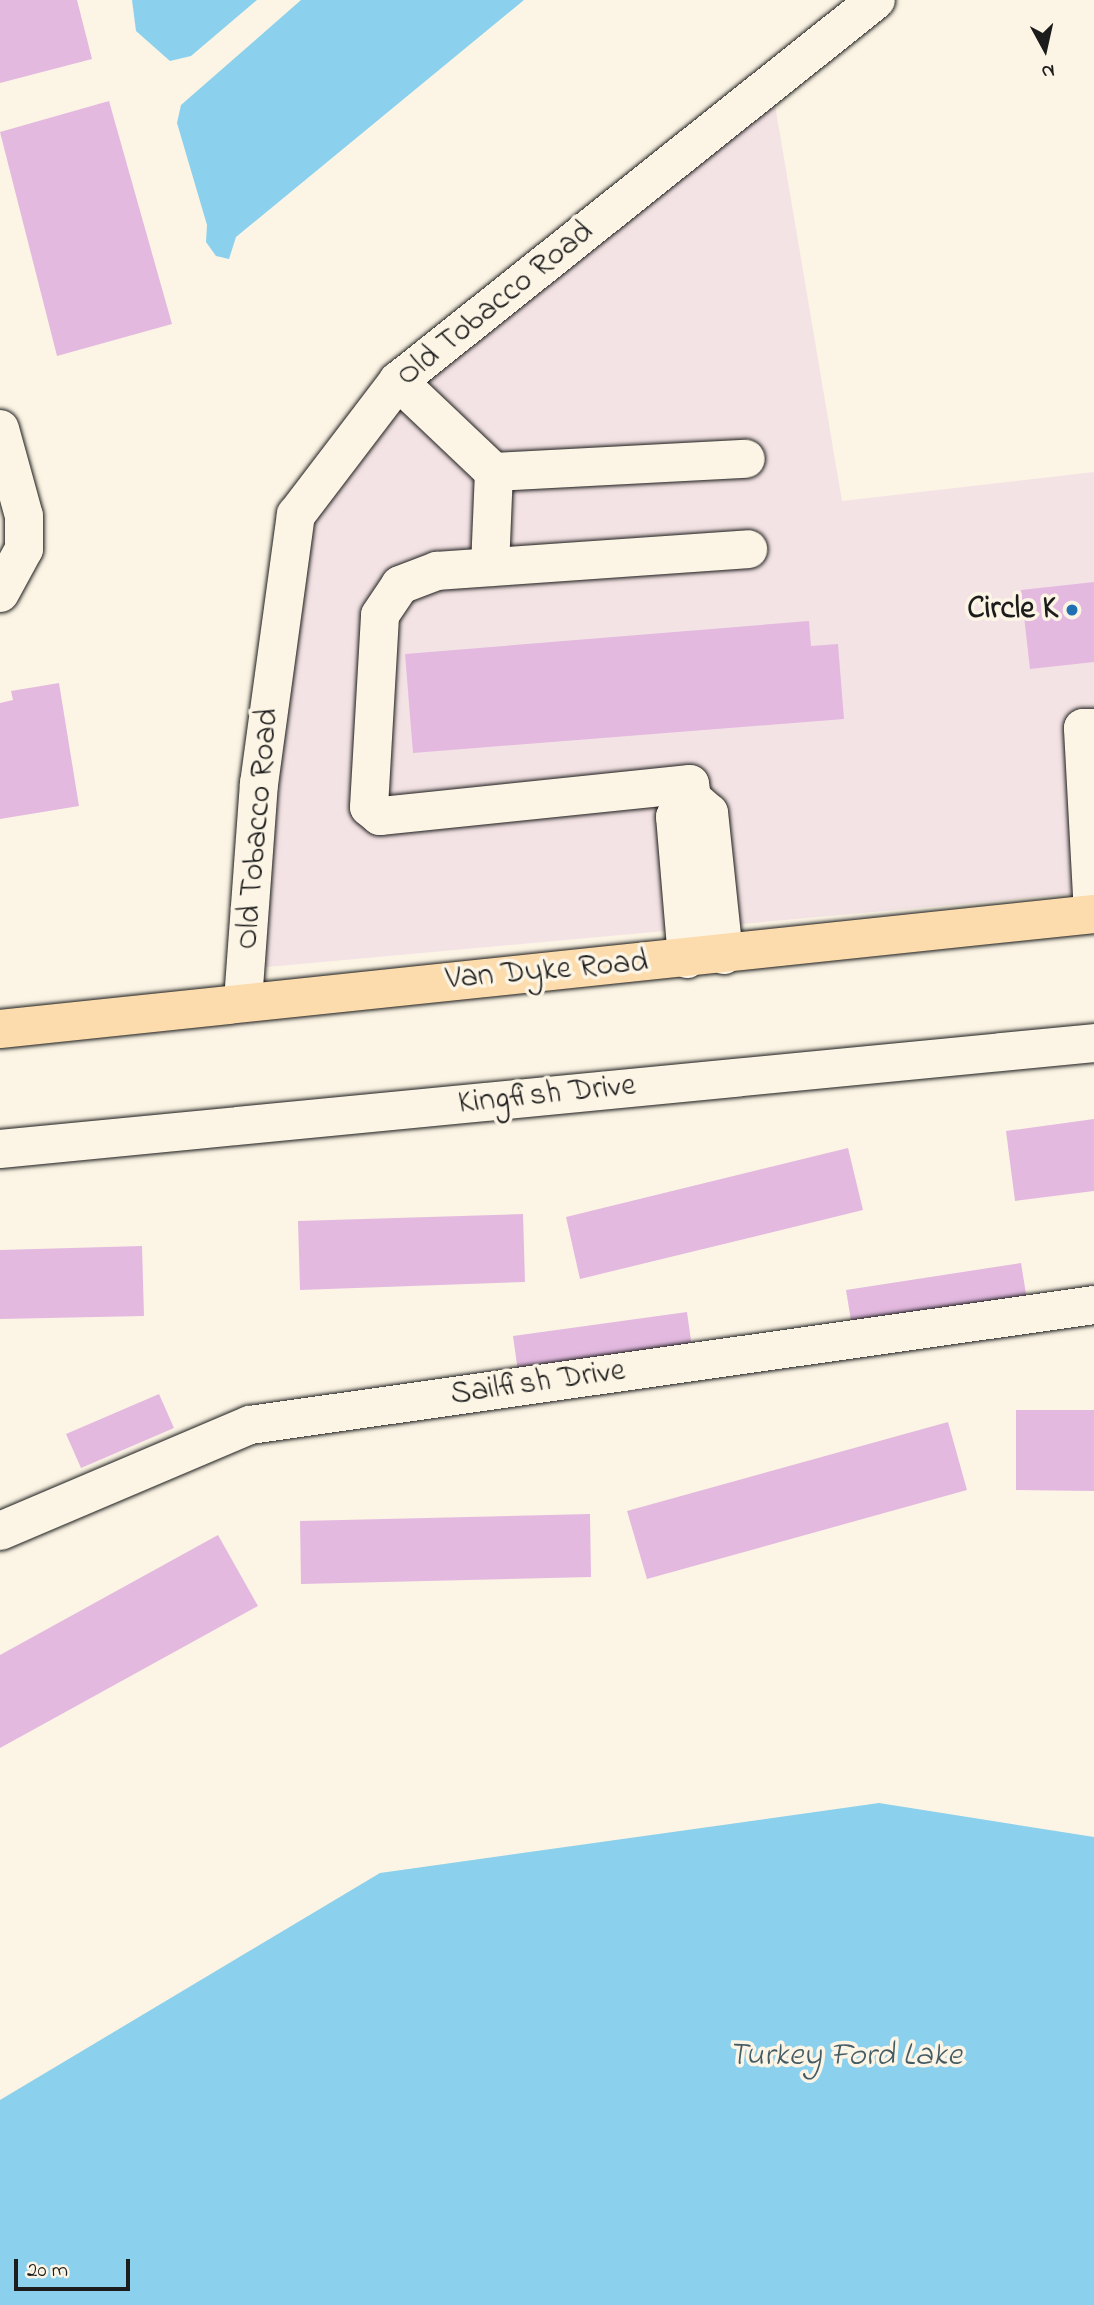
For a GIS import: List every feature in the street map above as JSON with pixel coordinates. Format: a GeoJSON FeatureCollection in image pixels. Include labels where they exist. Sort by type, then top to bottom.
{"type":"FeatureCollection","features":[{"type":"Feature","properties":{"kind":"main road","name":"Van Dyke Road"},"geometry":{"type":"LineString","coordinates":[[0,1029],[243,1001],[706,957],[1093,914]]}},
{"type":"Feature","properties":{"kind":"street","name":"Old Tobacco Road"},"geometry":{"type":"LineString","coordinates":[[243,1001],[259,784],[296,515],[398,381],[876,0]]}},
{"type":"Feature","properties":{"kind":"street"},"geometry":{"type":"LineString","coordinates":[[398,381],[494,472],[746,459]]}},
{"type":"Feature","properties":{"kind":"street"},"geometry":{"type":"LineString","coordinates":[[0,429],[24,516],[24,549],[0,593]]}},
{"type":"Feature","properties":{"kind":"street"},"geometry":{"type":"LineString","coordinates":[[490,567],[494,472]]}},
{"type":"Feature","properties":{"kind":"street"},"geometry":{"type":"LineString","coordinates":[[706,957],[709,813],[692,798],[690,784],[380,816],[369,807],[380,615],[400,585],[438,570],[748,549]]}},
{"type":"Feature","properties":{"kind":"street"},"geometry":{"type":"LineString","coordinates":[[1093,914],[1083,729],[1094,728]]}},
{"type":"Feature","properties":{"kind":"street","name":"Kingfish Drive"},"geometry":{"type":"LineString","coordinates":[[0,1149],[1094,1043]]}},
{"type":"Feature","properties":{"kind":"street","name":"Sailfish Drive"},"geometry":{"type":"LineString","coordinates":[[0,1531],[250,1425],[1094,1305]]}},
{"type":"Feature","properties":{"kind":"shaded area"},"geometry":{"type":"Polygon","coordinates":[[[772,87],[842,501],[1094,472],[1094,892],[256,968],[309,518],[416,382],[772,87]]]}},
{"type":"Feature","properties":{"kind":"water"},"geometry":{"type":"Polygon","coordinates":[[[132,0],[257,0],[191,56],[170,61],[136,31],[132,0]]]}},
{"type":"Feature","properties":{"kind":"water"},"geometry":{"type":"Polygon","coordinates":[[[301,0],[524,0],[236,237],[229,259],[216,256],[206,242],[207,225],[177,123],[181,105],[301,0]]]}},
{"type":"Feature","properties":{"kind":"water","name":"Turkey Ford Lake"},"geometry":{"type":"Polygon","coordinates":[[[879,1803],[1094,1837],[1094,2305],[0,2305],[0,2100],[380,1873],[879,1803]]]}},
{"type":"Feature","properties":{"kind":"building"},"geometry":{"type":"Polygon","coordinates":[[[0,0],[77,0],[92,59],[0,83],[0,0]]]}},
{"type":"Feature","properties":{"kind":"building"},"geometry":{"type":"Polygon","coordinates":[[[109,101],[172,324],[57,356],[0,132],[109,101]]]}},
{"type":"Feature","properties":{"kind":"building"},"geometry":{"type":"Polygon","coordinates":[[[1094,582],[1094,662],[1030,669],[1021,590],[1094,582]]]}},
{"type":"Feature","properties":{"kind":"building"},"geometry":{"type":"Polygon","coordinates":[[[809,621],[811,646],[838,644],[844,719],[413,753],[405,654],[809,621]]]}},
{"type":"Feature","properties":{"kind":"building"},"geometry":{"type":"Polygon","coordinates":[[[59,683],[79,806],[0,819],[0,703],[13,700],[11,691],[59,683]]]}},
{"type":"Feature","properties":{"kind":"building"},"geometry":{"type":"Polygon","coordinates":[[[1094,1119],[1094,1191],[1015,1201],[1006,1131],[1094,1119]]]}},
{"type":"Feature","properties":{"kind":"building"},"geometry":{"type":"Polygon","coordinates":[[[848,1148],[863,1210],[580,1279],[566,1217],[848,1148]]]}},
{"type":"Feature","properties":{"kind":"building"},"geometry":{"type":"Polygon","coordinates":[[[523,1214],[525,1282],[300,1290],[298,1221],[523,1214]]]}},
{"type":"Feature","properties":{"kind":"building"},"geometry":{"type":"Polygon","coordinates":[[[142,1246],[144,1316],[0,1319],[0,1250],[142,1246]]]}},
{"type":"Feature","properties":{"kind":"building"},"geometry":{"type":"Polygon","coordinates":[[[1021,1263],[1027,1300],[852,1327],[846,1290],[1021,1263]]]}},
{"type":"Feature","properties":{"kind":"building"},"geometry":{"type":"Polygon","coordinates":[[[687,1312],[692,1348],[518,1372],[513,1336],[687,1312]]]}},
{"type":"Feature","properties":{"kind":"building"},"geometry":{"type":"Polygon","coordinates":[[[159,1394],[174,1428],[81,1468],[66,1434],[159,1394]]]}},
{"type":"Feature","properties":{"kind":"building"},"geometry":{"type":"Polygon","coordinates":[[[1016,1410],[1094,1410],[1094,1491],[1016,1490],[1016,1410]]]}},
{"type":"Feature","properties":{"kind":"building"},"geometry":{"type":"Polygon","coordinates":[[[948,1422],[967,1490],[647,1579],[627,1511],[948,1422]]]}},
{"type":"Feature","properties":{"kind":"building"},"geometry":{"type":"Polygon","coordinates":[[[590,1514],[591,1577],[301,1584],[300,1521],[590,1514]]]}},
{"type":"Feature","properties":{"kind":"building"},"geometry":{"type":"Polygon","coordinates":[[[218,1535],[258,1606],[0,1748],[0,1655],[218,1535]]]}},
{"type":"Feature","properties":{"kind":"place","name":"Circle K"},"geometry":{"type":"Point","coordinates":[1072,610]}}]}
